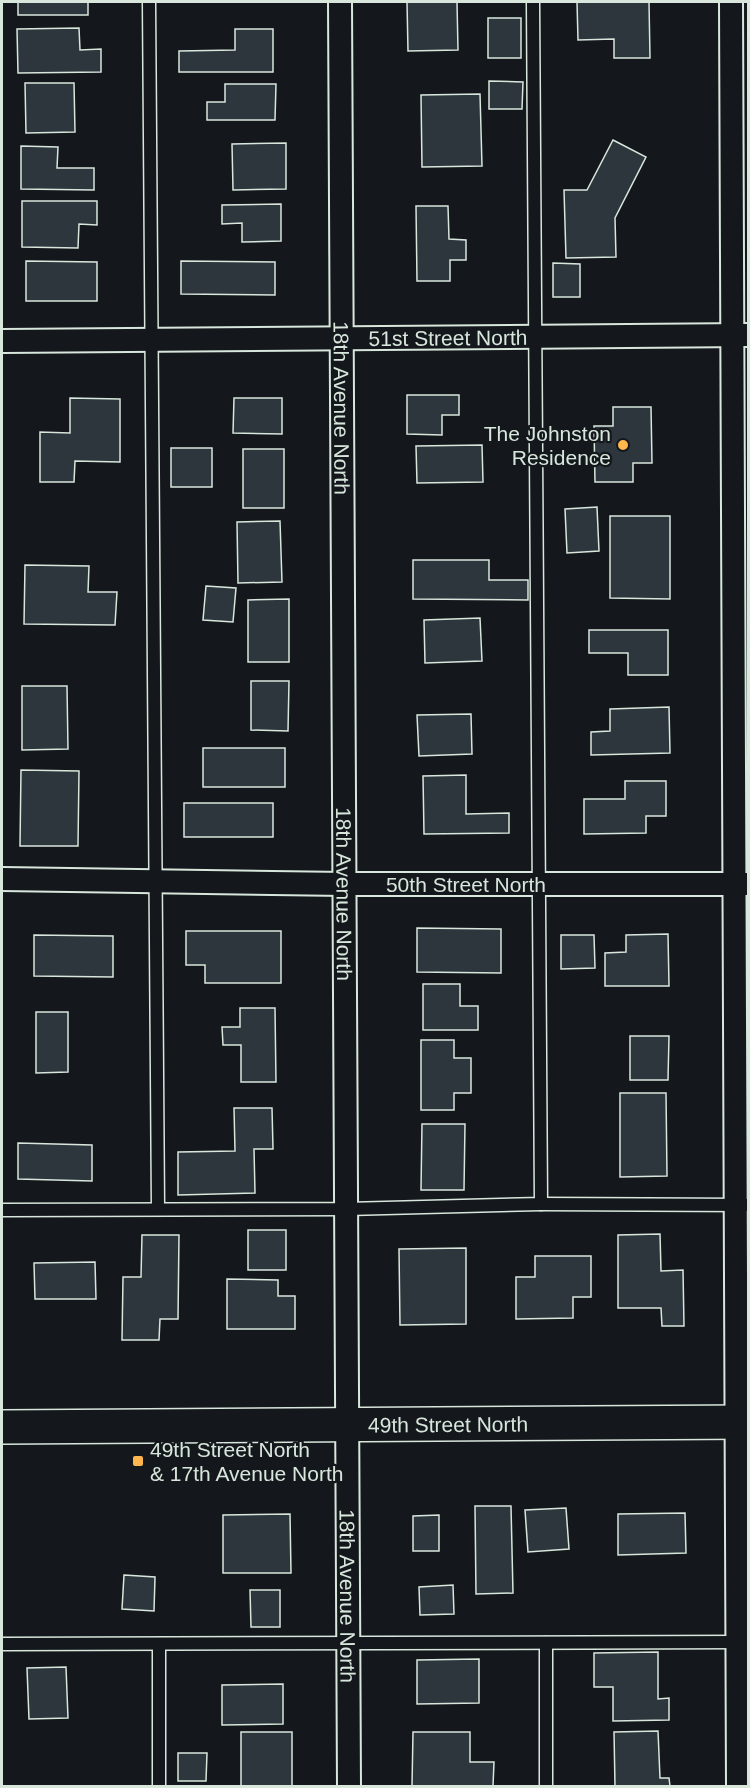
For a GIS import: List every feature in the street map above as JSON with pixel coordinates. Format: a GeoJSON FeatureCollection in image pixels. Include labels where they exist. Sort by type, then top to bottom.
{"type":"FeatureCollection","features":[{"type":"Feature","properties":{"kind":"main road","name":"49th Street North"},"geometry":{"type":"LineString","coordinates":[[2,1426],[742,1422]]}},
{"type":"Feature","properties":{"kind":"street","name":"18th Avenue North"},"geometry":{"type":"LineString","coordinates":[[340,2],[350,1786]]}},
{"type":"Feature","properties":{"kind":"street"},"geometry":{"type":"LineString","coordinates":[[731,2],[741,335],[743,1642],[738,1786]]}},
{"type":"Feature","properties":{"kind":"street","name":"51st Street North"},"geometry":{"type":"LineString","coordinates":[[2,341],[741,335]]}},
{"type":"Feature","properties":{"kind":"street","name":"50th Street North"},"geometry":{"type":"LineString","coordinates":[[2,879],[345,884],[742,884]]}},
{"type":"Feature","properties":{"kind":"lane"},"geometry":{"type":"LineString","coordinates":[[149,2],[158,1208]]}},
{"type":"Feature","properties":{"kind":"lane"},"geometry":{"type":"LineString","coordinates":[[533,2],[541,1204]]}},
{"type":"Feature","properties":{"kind":"lane"},"geometry":{"type":"LineString","coordinates":[[2,1210],[346,1209],[541,1204],[742,1205]]}},
{"type":"Feature","properties":{"kind":"lane"},"geometry":{"type":"LineString","coordinates":[[2,1644],[743,1642]]}},
{"type":"Feature","properties":{"kind":"lane"},"geometry":{"type":"LineString","coordinates":[[546,1643],[546,1786]]}},
{"type":"Feature","properties":{"kind":"lane"},"geometry":{"type":"LineString","coordinates":[[159,1644],[159,1786]]}},
{"type":"Feature","properties":{"kind":"building"},"geometry":{"type":"Polygon","coordinates":[[[18,2],[88,2],[88,15],[18,15],[18,2]]]}},
{"type":"Feature","properties":{"kind":"building"},"geometry":{"type":"Polygon","coordinates":[[[407,2],[457,2],[458,50],[408,51],[407,2]]]}},
{"type":"Feature","properties":{"kind":"building"},"geometry":{"type":"Polygon","coordinates":[[[577,2],[649,2],[650,58],[614,58],[614,39],[578,40],[577,2]]]}},
{"type":"Feature","properties":{"kind":"building"},"geometry":{"type":"Polygon","coordinates":[[[488,18],[521,18],[521,58],[488,58],[488,18]]]}},
{"type":"Feature","properties":{"kind":"building"},"geometry":{"type":"Polygon","coordinates":[[[79,28],[80,50],[101,49],[101,72],[18,73],[17,29],[79,28]]]}},
{"type":"Feature","properties":{"kind":"building"},"geometry":{"type":"Polygon","coordinates":[[[235,29],[273,29],[273,72],[179,72],[179,51],[235,50],[235,29]]]}},
{"type":"Feature","properties":{"kind":"building"},"geometry":{"type":"Polygon","coordinates":[[[489,81],[523,82],[522,109],[489,109],[489,81]]]}},
{"type":"Feature","properties":{"kind":"building"},"geometry":{"type":"Polygon","coordinates":[[[25,83],[74,83],[75,132],[26,133],[25,83]]]}},
{"type":"Feature","properties":{"kind":"building"},"geometry":{"type":"Polygon","coordinates":[[[225,84],[276,84],[275,120],[207,120],[207,102],[225,102],[225,84]]]}},
{"type":"Feature","properties":{"kind":"building"},"geometry":{"type":"Polygon","coordinates":[[[480,94],[482,166],[422,167],[421,95],[480,94]]]}},
{"type":"Feature","properties":{"kind":"building"},"geometry":{"type":"Polygon","coordinates":[[[613,140],[646,157],[615,218],[616,257],[566,258],[564,190],[587,190],[613,140]]]}},
{"type":"Feature","properties":{"kind":"building"},"geometry":{"type":"Polygon","coordinates":[[[286,143],[286,189],[233,190],[232,144],[286,143]]]}},
{"type":"Feature","properties":{"kind":"building"},"geometry":{"type":"Polygon","coordinates":[[[21,146],[58,147],[57,168],[94,168],[94,190],[21,189],[21,146]]]}},
{"type":"Feature","properties":{"kind":"building"},"geometry":{"type":"Polygon","coordinates":[[[22,201],[97,201],[97,225],[79,224],[78,248],[22,247],[22,201]]]}},
{"type":"Feature","properties":{"kind":"building"},"geometry":{"type":"Polygon","coordinates":[[[281,204],[281,241],[242,242],[242,223],[222,224],[222,205],[281,204]]]}},
{"type":"Feature","properties":{"kind":"building"},"geometry":{"type":"Polygon","coordinates":[[[416,206],[448,206],[449,239],[466,240],[466,260],[450,260],[450,281],[417,281],[416,206]]]}},
{"type":"Feature","properties":{"kind":"building"},"geometry":{"type":"Polygon","coordinates":[[[26,261],[97,262],[97,301],[26,301],[26,261]]]}},
{"type":"Feature","properties":{"kind":"building"},"geometry":{"type":"Polygon","coordinates":[[[181,261],[275,262],[275,295],[181,294],[181,261]]]}},
{"type":"Feature","properties":{"kind":"building"},"geometry":{"type":"Polygon","coordinates":[[[553,263],[580,264],[580,297],[553,297],[553,263]]]}},
{"type":"Feature","properties":{"kind":"building"},"geometry":{"type":"Polygon","coordinates":[[[407,395],[459,395],[459,415],[442,415],[442,435],[407,434],[407,395]]]}},
{"type":"Feature","properties":{"kind":"building"},"geometry":{"type":"Polygon","coordinates":[[[70,398],[120,399],[120,462],[75,461],[74,482],[40,482],[40,432],[70,433],[70,398]]]}},
{"type":"Feature","properties":{"kind":"building"},"geometry":{"type":"Polygon","coordinates":[[[234,398],[282,398],[282,434],[233,433],[234,398]]]}},
{"type":"Feature","properties":{"kind":"building","name":"The Johnston Residence"},"geometry":{"type":"Polygon","coordinates":[[[613,407],[651,407],[652,463],[633,463],[633,482],[595,482],[594,426],[613,426],[613,407]]]}},
{"type":"Feature","properties":{"kind":"building"},"geometry":{"type":"Polygon","coordinates":[[[482,445],[483,482],[417,483],[416,446],[482,445]]]}},
{"type":"Feature","properties":{"kind":"building"},"geometry":{"type":"Polygon","coordinates":[[[171,448],[212,448],[212,487],[171,487],[171,448]]]}},
{"type":"Feature","properties":{"kind":"building"},"geometry":{"type":"Polygon","coordinates":[[[243,449],[284,449],[284,508],[243,508],[243,449]]]}},
{"type":"Feature","properties":{"kind":"building"},"geometry":{"type":"Polygon","coordinates":[[[597,507],[599,551],[567,553],[565,509],[597,507]]]}},
{"type":"Feature","properties":{"kind":"building"},"geometry":{"type":"Polygon","coordinates":[[[610,516],[670,516],[670,599],[610,598],[610,516]]]}},
{"type":"Feature","properties":{"kind":"building"},"geometry":{"type":"Polygon","coordinates":[[[280,521],[282,582],[238,583],[237,522],[280,521]]]}},
{"type":"Feature","properties":{"kind":"building"},"geometry":{"type":"Polygon","coordinates":[[[413,560],[489,560],[489,580],[528,580],[528,600],[413,599],[413,560]]]}},
{"type":"Feature","properties":{"kind":"building"},"geometry":{"type":"Polygon","coordinates":[[[25,565],[89,566],[88,592],[117,592],[115,625],[24,624],[25,565]]]}},
{"type":"Feature","properties":{"kind":"building"},"geometry":{"type":"Polygon","coordinates":[[[206,586],[236,588],[233,622],[203,620],[206,586]]]}},
{"type":"Feature","properties":{"kind":"building"},"geometry":{"type":"Polygon","coordinates":[[[289,599],[289,662],[248,662],[248,600],[289,599]]]}},
{"type":"Feature","properties":{"kind":"building"},"geometry":{"type":"Polygon","coordinates":[[[480,618],[482,661],[425,663],[424,620],[480,618]]]}},
{"type":"Feature","properties":{"kind":"building"},"geometry":{"type":"Polygon","coordinates":[[[589,630],[668,630],[668,675],[628,675],[628,653],[589,653],[589,630]]]}},
{"type":"Feature","properties":{"kind":"building"},"geometry":{"type":"Polygon","coordinates":[[[251,681],[289,681],[288,731],[251,730],[251,681]]]}},
{"type":"Feature","properties":{"kind":"building"},"geometry":{"type":"Polygon","coordinates":[[[22,686],[67,686],[68,749],[22,750],[22,686]]]}},
{"type":"Feature","properties":{"kind":"building"},"geometry":{"type":"Polygon","coordinates":[[[669,707],[670,753],[591,755],[591,732],[610,731],[610,709],[669,707]]]}},
{"type":"Feature","properties":{"kind":"building"},"geometry":{"type":"Polygon","coordinates":[[[471,714],[472,754],[419,756],[417,715],[471,714]]]}},
{"type":"Feature","properties":{"kind":"building"},"geometry":{"type":"Polygon","coordinates":[[[203,748],[285,748],[285,787],[203,787],[203,748]]]}},
{"type":"Feature","properties":{"kind":"building"},"geometry":{"type":"Polygon","coordinates":[[[21,770],[79,771],[78,846],[20,846],[21,770]]]}},
{"type":"Feature","properties":{"kind":"building"},"geometry":{"type":"Polygon","coordinates":[[[466,775],[466,814],[509,813],[509,833],[424,834],[423,776],[466,775]]]}},
{"type":"Feature","properties":{"kind":"building"},"geometry":{"type":"Polygon","coordinates":[[[625,781],[666,781],[666,816],[646,816],[646,833],[584,834],[584,799],[625,799],[625,781]]]}},
{"type":"Feature","properties":{"kind":"building"},"geometry":{"type":"Polygon","coordinates":[[[184,803],[273,803],[273,837],[184,837],[184,803]]]}},
{"type":"Feature","properties":{"kind":"building"},"geometry":{"type":"Polygon","coordinates":[[[417,928],[501,929],[501,973],[417,972],[417,928]]]}},
{"type":"Feature","properties":{"kind":"building"},"geometry":{"type":"Polygon","coordinates":[[[186,931],[281,931],[281,983],[205,983],[205,965],[186,965],[186,931]]]}},
{"type":"Feature","properties":{"kind":"building"},"geometry":{"type":"Polygon","coordinates":[[[668,934],[669,986],[605,986],[605,953],[626,952],[626,935],[668,934]]]}},
{"type":"Feature","properties":{"kind":"building"},"geometry":{"type":"Polygon","coordinates":[[[34,935],[113,936],[113,977],[34,976],[34,935]]]}},
{"type":"Feature","properties":{"kind":"building"},"geometry":{"type":"Polygon","coordinates":[[[561,935],[594,935],[595,968],[561,969],[561,935]]]}},
{"type":"Feature","properties":{"kind":"building"},"geometry":{"type":"Polygon","coordinates":[[[423,984],[460,984],[460,1006],[478,1006],[478,1030],[423,1030],[423,984]]]}},
{"type":"Feature","properties":{"kind":"building"},"geometry":{"type":"Polygon","coordinates":[[[240,1008],[275,1008],[276,1082],[241,1082],[241,1045],[223,1045],[222,1027],[240,1027],[240,1008]]]}},
{"type":"Feature","properties":{"kind":"building"},"geometry":{"type":"Polygon","coordinates":[[[36,1012],[68,1012],[68,1072],[36,1073],[36,1012]]]}},
{"type":"Feature","properties":{"kind":"building"},"geometry":{"type":"Polygon","coordinates":[[[630,1036],[669,1036],[668,1080],[630,1080],[630,1036]]]}},
{"type":"Feature","properties":{"kind":"building"},"geometry":{"type":"Polygon","coordinates":[[[421,1040],[454,1040],[454,1058],[471,1058],[471,1093],[454,1093],[454,1110],[421,1110],[421,1040]]]}},
{"type":"Feature","properties":{"kind":"building"},"geometry":{"type":"Polygon","coordinates":[[[620,1093],[666,1093],[667,1176],[620,1177],[620,1093]]]}},
{"type":"Feature","properties":{"kind":"building"},"geometry":{"type":"Polygon","coordinates":[[[234,1108],[272,1108],[273,1149],[254,1149],[255,1193],[178,1195],[178,1152],[235,1151],[234,1108]]]}},
{"type":"Feature","properties":{"kind":"building"},"geometry":{"type":"Polygon","coordinates":[[[422,1124],[465,1124],[464,1190],[421,1190],[422,1124]]]}},
{"type":"Feature","properties":{"kind":"building"},"geometry":{"type":"Polygon","coordinates":[[[18,1143],[92,1145],[92,1181],[18,1179],[18,1143]]]}},
{"type":"Feature","properties":{"kind":"building"},"geometry":{"type":"Polygon","coordinates":[[[248,1230],[286,1230],[286,1270],[248,1270],[248,1230]]]}},
{"type":"Feature","properties":{"kind":"building"},"geometry":{"type":"Polygon","coordinates":[[[660,1234],[661,1271],[683,1270],[684,1326],[662,1326],[661,1308],[618,1308],[618,1235],[660,1234]]]}},
{"type":"Feature","properties":{"kind":"building"},"geometry":{"type":"Polygon","coordinates":[[[142,1235],[179,1235],[178,1319],[160,1319],[159,1340],[122,1340],[123,1277],[141,1277],[142,1235]]]}},
{"type":"Feature","properties":{"kind":"building"},"geometry":{"type":"Polygon","coordinates":[[[466,1248],[466,1324],[400,1325],[399,1249],[466,1248]]]}},
{"type":"Feature","properties":{"kind":"building"},"geometry":{"type":"Polygon","coordinates":[[[535,1256],[591,1256],[591,1297],[573,1297],[573,1318],[516,1319],[516,1277],[535,1277],[535,1256]]]}},
{"type":"Feature","properties":{"kind":"building"},"geometry":{"type":"Polygon","coordinates":[[[95,1262],[96,1299],[35,1299],[34,1263],[95,1262]]]}},
{"type":"Feature","properties":{"kind":"building"},"geometry":{"type":"Polygon","coordinates":[[[227,1279],[278,1280],[278,1296],[295,1296],[295,1329],[227,1329],[227,1279]]]}},
{"type":"Feature","properties":{"kind":"building"},"geometry":{"type":"Polygon","coordinates":[[[475,1506],[511,1506],[513,1593],[476,1594],[475,1506]]]}},
{"type":"Feature","properties":{"kind":"building"},"geometry":{"type":"Polygon","coordinates":[[[566,1508],[569,1549],[528,1552],[525,1510],[566,1508]]]}},
{"type":"Feature","properties":{"kind":"building"},"geometry":{"type":"Polygon","coordinates":[[[685,1513],[686,1553],[618,1555],[618,1514],[685,1513]]]}},
{"type":"Feature","properties":{"kind":"building"},"geometry":{"type":"Polygon","coordinates":[[[290,1514],[291,1573],[223,1573],[223,1515],[290,1514]]]}},
{"type":"Feature","properties":{"kind":"building"},"geometry":{"type":"Polygon","coordinates":[[[439,1515],[439,1551],[413,1551],[413,1516],[439,1515]]]}},
{"type":"Feature","properties":{"kind":"building"},"geometry":{"type":"Polygon","coordinates":[[[124,1575],[155,1577],[154,1611],[122,1609],[124,1575]]]}},
{"type":"Feature","properties":{"kind":"building"},"geometry":{"type":"Polygon","coordinates":[[[453,1585],[454,1614],[420,1615],[419,1587],[453,1585]]]}},
{"type":"Feature","properties":{"kind":"building"},"geometry":{"type":"Polygon","coordinates":[[[250,1590],[280,1590],[280,1627],[251,1627],[250,1590]]]}},
{"type":"Feature","properties":{"kind":"building"},"geometry":{"type":"Polygon","coordinates":[[[658,1652],[658,1699],[669,1698],[669,1720],[613,1721],[613,1687],[594,1687],[594,1653],[658,1652]]]}},
{"type":"Feature","properties":{"kind":"building"},"geometry":{"type":"Polygon","coordinates":[[[479,1659],[479,1703],[417,1704],[417,1660],[479,1659]]]}},
{"type":"Feature","properties":{"kind":"building"},"geometry":{"type":"Polygon","coordinates":[[[66,1667],[68,1718],[29,1719],[27,1668],[66,1667]]]}},
{"type":"Feature","properties":{"kind":"building"},"geometry":{"type":"Polygon","coordinates":[[[283,1684],[283,1724],[222,1725],[222,1685],[283,1684]]]}},
{"type":"Feature","properties":{"kind":"building"},"geometry":{"type":"Polygon","coordinates":[[[658,1731],[660,1778],[669,1778],[670,1786],[615,1786],[614,1732],[658,1731]]]}},
{"type":"Feature","properties":{"kind":"building"},"geometry":{"type":"Polygon","coordinates":[[[241,1732],[292,1732],[292,1786],[241,1786],[241,1732]]]}},
{"type":"Feature","properties":{"kind":"building"},"geometry":{"type":"Polygon","coordinates":[[[413,1732],[470,1732],[470,1762],[494,1762],[493,1786],[412,1786],[413,1732]]]}},
{"type":"Feature","properties":{"kind":"building"},"geometry":{"type":"Polygon","coordinates":[[[178,1753],[207,1753],[206,1781],[178,1781],[178,1753]]]}},
{"type":"Feature","properties":{"kind":"place","name":"The Johnston Residence"},"geometry":{"type":"Point","coordinates":[623,445]}},
{"type":"Feature","properties":{"kind":"place","name":"49th Street North & 17th Avenue North"},"geometry":{"type":"Point","coordinates":[138,1461]}}]}
